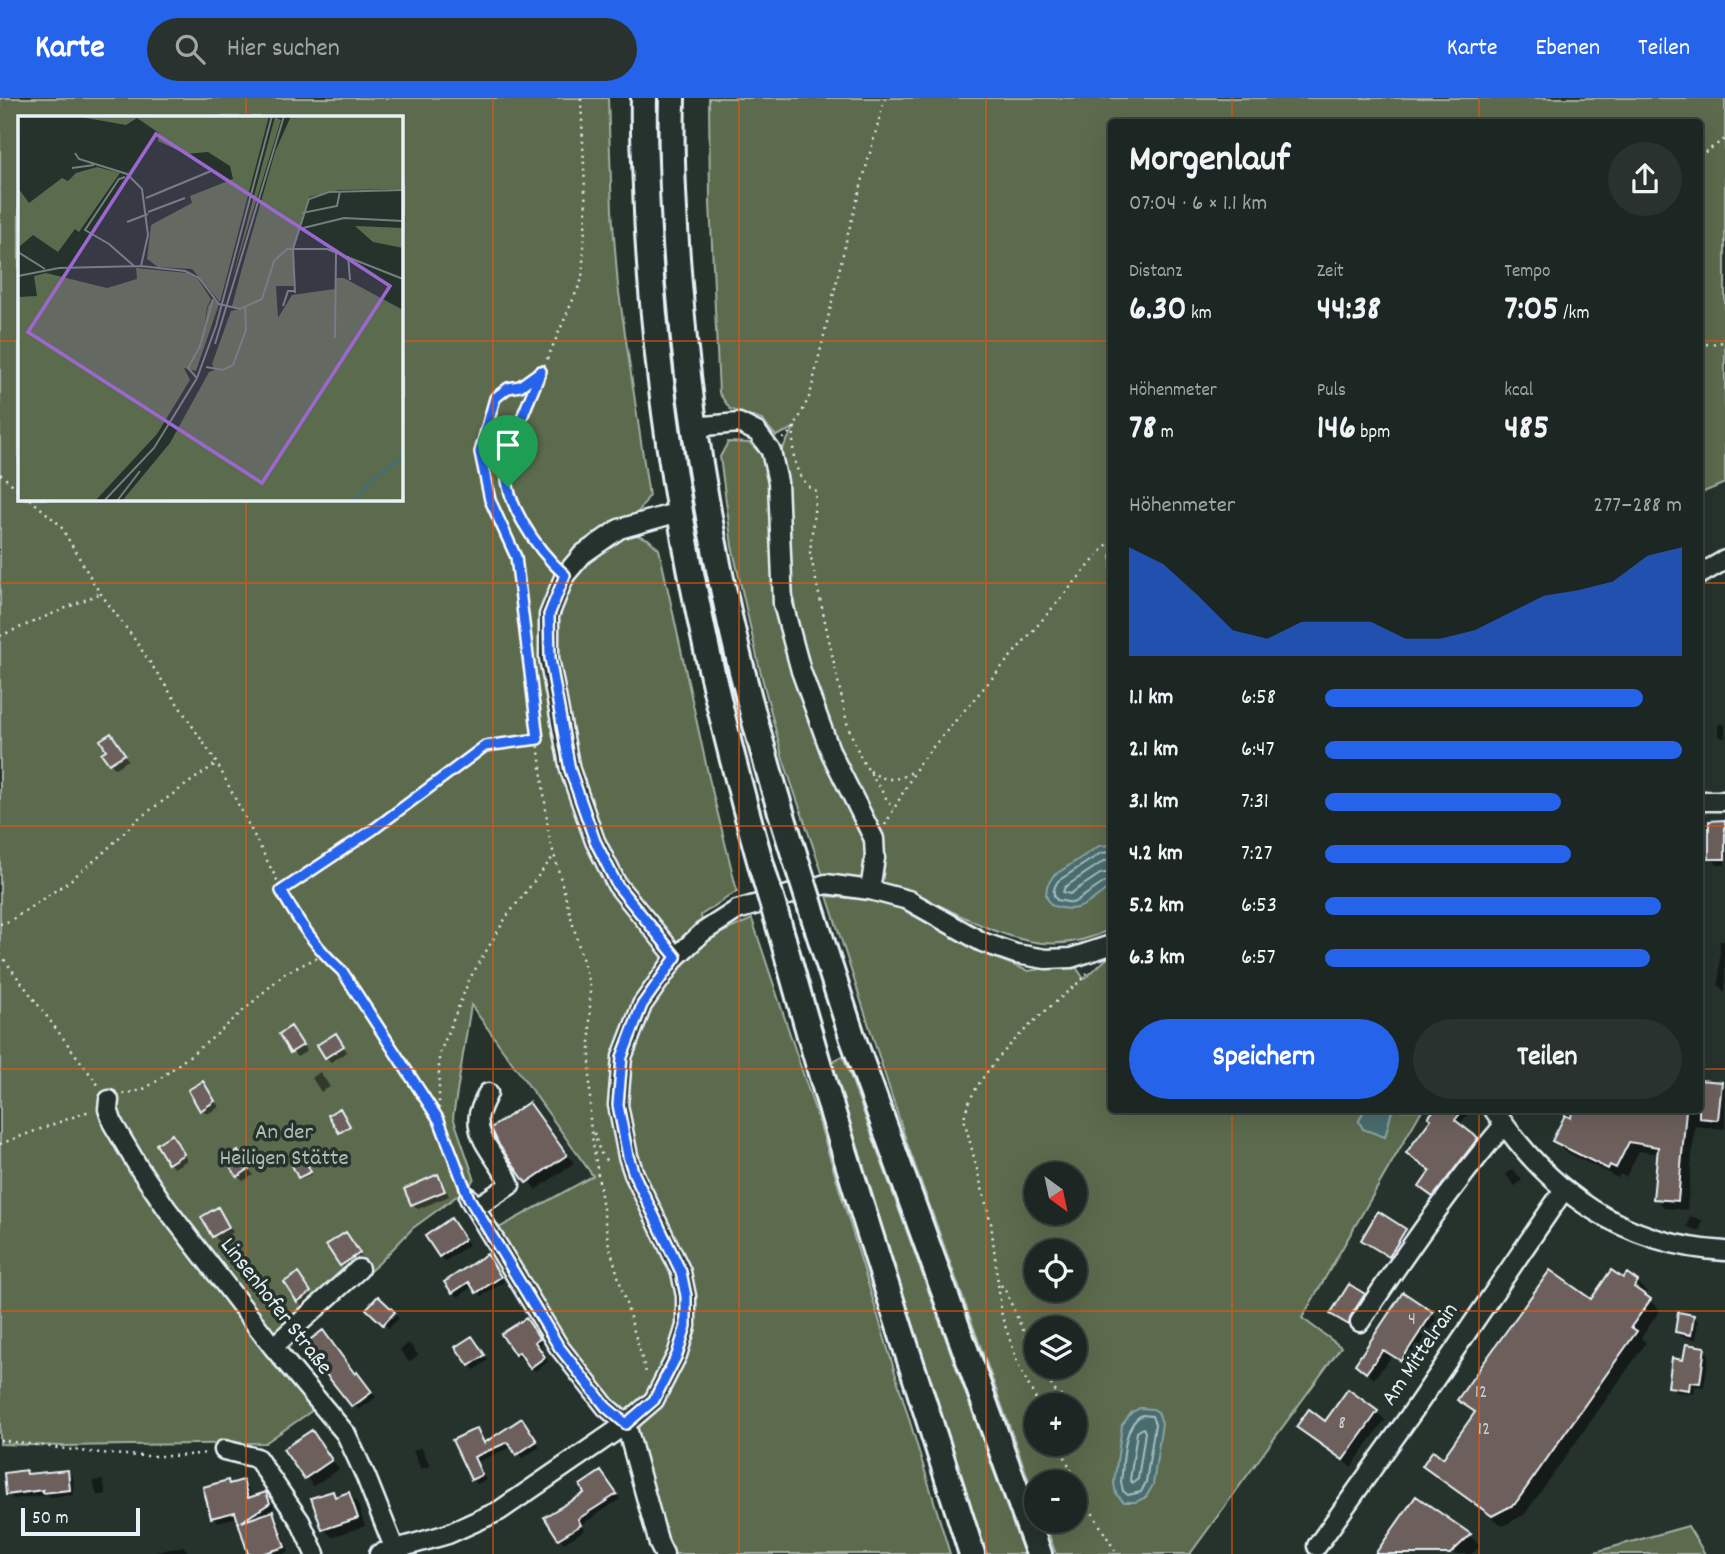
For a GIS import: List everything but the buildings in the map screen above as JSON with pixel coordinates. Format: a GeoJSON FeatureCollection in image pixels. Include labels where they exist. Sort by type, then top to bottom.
{"type":"FeatureCollection","features":[{"type":"Feature","properties":{"kind":"highway"},"geometry":{"type":"LineString","coordinates":[[644,98],[650,274],[658,363],[679,512],[712,678],[814,1053],[972,1554]]}},
{"type":"Feature","properties":{"kind":"highway"},"geometry":{"type":"LineString","coordinates":[[671,98],[674,218],[693,427],[715,554],[741,672],[765,764],[853,1039],[1039,1554]]}},
{"type":"Feature","properties":{"kind":"street"},"geometry":{"type":"LineString","coordinates":[[693,427],[739,423],[757,432],[771,451],[778,482],[783,604],[801,671],[831,753],[874,839],[875,858],[870,890]]}},
{"type":"Feature","properties":{"kind":"street"},"geometry":{"type":"LineString","coordinates":[[676,957],[617,885],[595,841],[570,770],[550,658],[549,615],[565,575],[583,554],[619,529],[679,512]]}},
{"type":"Feature","properties":{"kind":"street"},"geometry":{"type":"LineString","coordinates":[[1703,573],[1725,560]]}},
{"type":"Feature","properties":{"kind":"street"},"geometry":{"type":"LineString","coordinates":[[1703,801],[1725,801]]}},
{"type":"Feature","properties":{"kind":"street","name":"Linsenhofer Straße"},"geometry":{"type":"LineString","coordinates":[[108,1100],[113,1124],[139,1168],[273,1347],[346,1434],[366,1477],[387,1552],[449,1534],[499,1511],[626,1424],[654,1400],[677,1355],[686,1326],[686,1296],[681,1272],[634,1174],[618,1105],[622,1057],[642,1005],[676,957],[703,932],[737,910],[826,884],[870,890],[908,900],[982,942],[1016,954],[1046,960],[1071,958],[1103,948]]}},
{"type":"Feature","properties":{"kind":"street"},"geometry":{"type":"LineString","coordinates":[[488,1093],[479,1114],[480,1128],[483,1139],[507,1175],[510,1185],[472,1203],[559,1347],[606,1407],[626,1424],[657,1551]]}},
{"type":"Feature","properties":{"kind":"street"},"geometry":{"type":"LineString","coordinates":[[1360,1322],[1408,1249],[1466,1169],[1499,1115],[1543,1172],[1563,1191],[1615,1223],[1654,1239],[1725,1251]]}},
{"type":"Feature","properties":{"kind":"street","name":"Am Mittelrain"},"geometry":{"type":"LineString","coordinates":[[1317,1546],[1414,1410],[1563,1191]]}},
{"type":"Feature","properties":{"kind":"street"},"geometry":{"type":"LineString","coordinates":[[273,1347],[359,1269]]}},
{"type":"Feature","properties":{"kind":"street"},"geometry":{"type":"LineString","coordinates":[[225,1450],[257,1458],[300,1521],[315,1554]]}},
{"type":"Feature","properties":{"kind":"path"},"geometry":{"type":"LineString","coordinates":[[565,575],[549,561],[528,534],[508,487],[507,460],[541,371],[582,279],[586,212],[581,98]]}},
{"type":"Feature","properties":{"kind":"path"},"geometry":{"type":"LineString","coordinates":[[886,98],[847,237],[810,395],[795,427],[792,442],[796,467],[804,484],[816,491],[810,553],[848,727],[867,769],[892,809]]}},
{"type":"Feature","properties":{"kind":"path"},"geometry":{"type":"LineString","coordinates":[[1703,153],[1725,139]]}},
{"type":"Feature","properties":{"kind":"path"},"geometry":{"type":"LineString","coordinates":[[1703,345],[1725,342]]}},
{"type":"Feature","properties":{"kind":"path"},"geometry":{"type":"LineString","coordinates":[[541,371],[520,386],[508,388],[495,398],[480,452],[490,500],[516,557],[553,856],[590,987],[590,1123],[608,1241],[654,1400]]}},
{"type":"Feature","properties":{"kind":"path"},"geometry":{"type":"LineString","coordinates":[[771,451],[795,427]]}},
{"type":"Feature","properties":{"kind":"path"},"geometry":{"type":"LineString","coordinates":[[0,474],[18,489]]}},
{"type":"Feature","properties":{"kind":"path"},"geometry":{"type":"LineString","coordinates":[[31,500],[60,524],[101,593],[217,763],[298,921],[323,955],[342,971],[439,1120],[472,1203]]}},
{"type":"Feature","properties":{"kind":"path"},"geometry":{"type":"LineString","coordinates":[[874,839],[915,770],[1108,544]]}},
{"type":"Feature","properties":{"kind":"path"},"geometry":{"type":"LineString","coordinates":[[0,636],[101,593]]}},
{"type":"Feature","properties":{"kind":"path"},"geometry":{"type":"LineString","coordinates":[[281,891],[374,829],[485,746],[538,739]]}},
{"type":"Feature","properties":{"kind":"path"},"geometry":{"type":"LineString","coordinates":[[0,924],[10,921],[68,882],[139,818],[217,763]]}},
{"type":"Feature","properties":{"kind":"path"},"geometry":{"type":"LineString","coordinates":[[867,769],[878,777],[888,779],[901,778],[915,770]]}},
{"type":"Feature","properties":{"kind":"path"},"geometry":{"type":"LineString","coordinates":[[439,1120],[439,1055],[470,978],[507,916],[553,856]]}},
{"type":"Feature","properties":{"kind":"path"},"geometry":{"type":"LineString","coordinates":[[1033,1393],[1020,1369],[1002,1317],[991,1223],[964,1119],[966,1109],[984,1077],[1011,1044],[1084,978],[1103,948]]}},
{"type":"Feature","properties":{"kind":"path"},"geometry":{"type":"LineString","coordinates":[[0,954],[85,1065],[108,1100]]}},
{"type":"Feature","properties":{"kind":"path"},"geometry":{"type":"LineString","coordinates":[[0,1144],[90,1111],[108,1100],[142,1090],[158,1082],[215,1036],[285,973],[323,955]]}},
{"type":"Feature","properties":{"kind":"path"},"geometry":{"type":"LineString","coordinates":[[590,1123],[600,1152],[606,1160],[628,1154]]}},
{"type":"Feature","properties":{"kind":"path"},"geometry":{"type":"LineString","coordinates":[[999,1283],[1006,1292],[1024,1333]]}},
{"type":"Feature","properties":{"kind":"path"},"geometry":{"type":"LineString","coordinates":[[0,1440],[79,1452],[161,1456],[225,1450]]}},
{"type":"Feature","properties":{"kind":"path"},"geometry":{"type":"LineString","coordinates":[[1064,1456],[1084,1499],[1117,1554]]}},
{"type":"Feature","properties":{"kind":"green space","name":"An der Heiligen Stätte"},"geometry":{"type":"Polygon","coordinates":[[[0,98],[608,98],[618,286],[649,496],[639,511],[619,529],[648,539],[659,549],[709,778],[737,891],[701,915],[703,931],[719,934],[752,919],[820,1125],[950,1554],[664,1554],[626,1424],[564,1342],[495,1230],[593,1176],[471,1005],[453,1117],[474,1178],[469,1187],[413,1228],[379,1263],[273,1358],[313,1410],[265,1443],[62,1446],[0,1444],[0,98]]]}},
{"type":"Feature","properties":{"kind":"green space"},"geometry":{"type":"Polygon","coordinates":[[[709,98],[1725,98],[1725,483],[1703,492],[1703,119],[1108,119],[1108,930],[1068,943],[1028,941],[988,928],[882,883],[883,840],[876,820],[848,769],[816,694],[798,629],[789,564],[780,453],[794,428],[776,436],[762,420],[730,409],[719,393],[710,203],[709,98]]]}},
{"type":"Feature","properties":{"kind":"green space"},"geometry":{"type":"Polygon","coordinates":[[[728,442],[750,443],[764,457],[778,482],[783,604],[801,671],[874,839],[870,890],[826,884],[783,759],[732,546],[720,457],[728,442]]]}},
{"type":"Feature","properties":{"kind":"green space"},"geometry":{"type":"Polygon","coordinates":[[[827,896],[889,902],[977,951],[1028,971],[1074,964],[1084,979],[1108,958],[1108,1113],[1363,1113],[1359,1121],[1363,1129],[1385,1137],[1391,1113],[1420,1113],[1302,1318],[1341,1347],[1190,1554],[1056,1554],[1048,1533],[1087,1533],[1087,1470],[1025,1470],[907,1143],[827,896]]]}},
{"type":"Feature","properties":{"kind":"green space"},"geometry":{"type":"Polygon","coordinates":[[[843,1056],[1024,1554],[981,1554],[829,1063],[843,1056]]]}},
{"type":"Feature","properties":{"kind":"green space"},"geometry":{"type":"Polygon","coordinates":[[[1688,1526],[1705,1554],[1588,1554],[1688,1526]]]}},
{"type":"Feature","properties":{"kind":"water"},"geometry":{"type":"Polygon","coordinates":[[[1108,845],[1108,888],[1084,906],[1070,909],[1051,905],[1046,896],[1047,886],[1053,876],[1099,846],[1108,845]]]}},
{"type":"Feature","properties":{"kind":"water"},"geometry":{"type":"Polygon","coordinates":[[[1363,1113],[1391,1113],[1385,1137],[1363,1129],[1359,1121],[1363,1113]]]}},
{"type":"Feature","properties":{"kind":"water"},"geometry":{"type":"Polygon","coordinates":[[[1140,1408],[1158,1412],[1162,1423],[1153,1485],[1146,1497],[1136,1502],[1124,1502],[1116,1494],[1114,1483],[1122,1425],[1132,1412],[1140,1408]]]}},
{"type":"Feature","properties":{"kind":"route"},"geometry":{"type":"LineString","coordinates":[[541,371],[507,460],[508,487],[528,534],[549,561],[565,575],[549,615],[550,658],[570,770],[595,841],[617,885],[676,957],[642,1005],[622,1057],[618,1105],[634,1174],[681,1272],[686,1296],[686,1326],[677,1355],[654,1400],[626,1424],[606,1407],[559,1347],[469,1198],[439,1120],[342,971],[323,955],[298,921],[281,891],[374,829],[485,746],[538,739],[516,557],[490,500],[480,452],[495,398],[508,388],[520,386],[541,371]]}}]}
